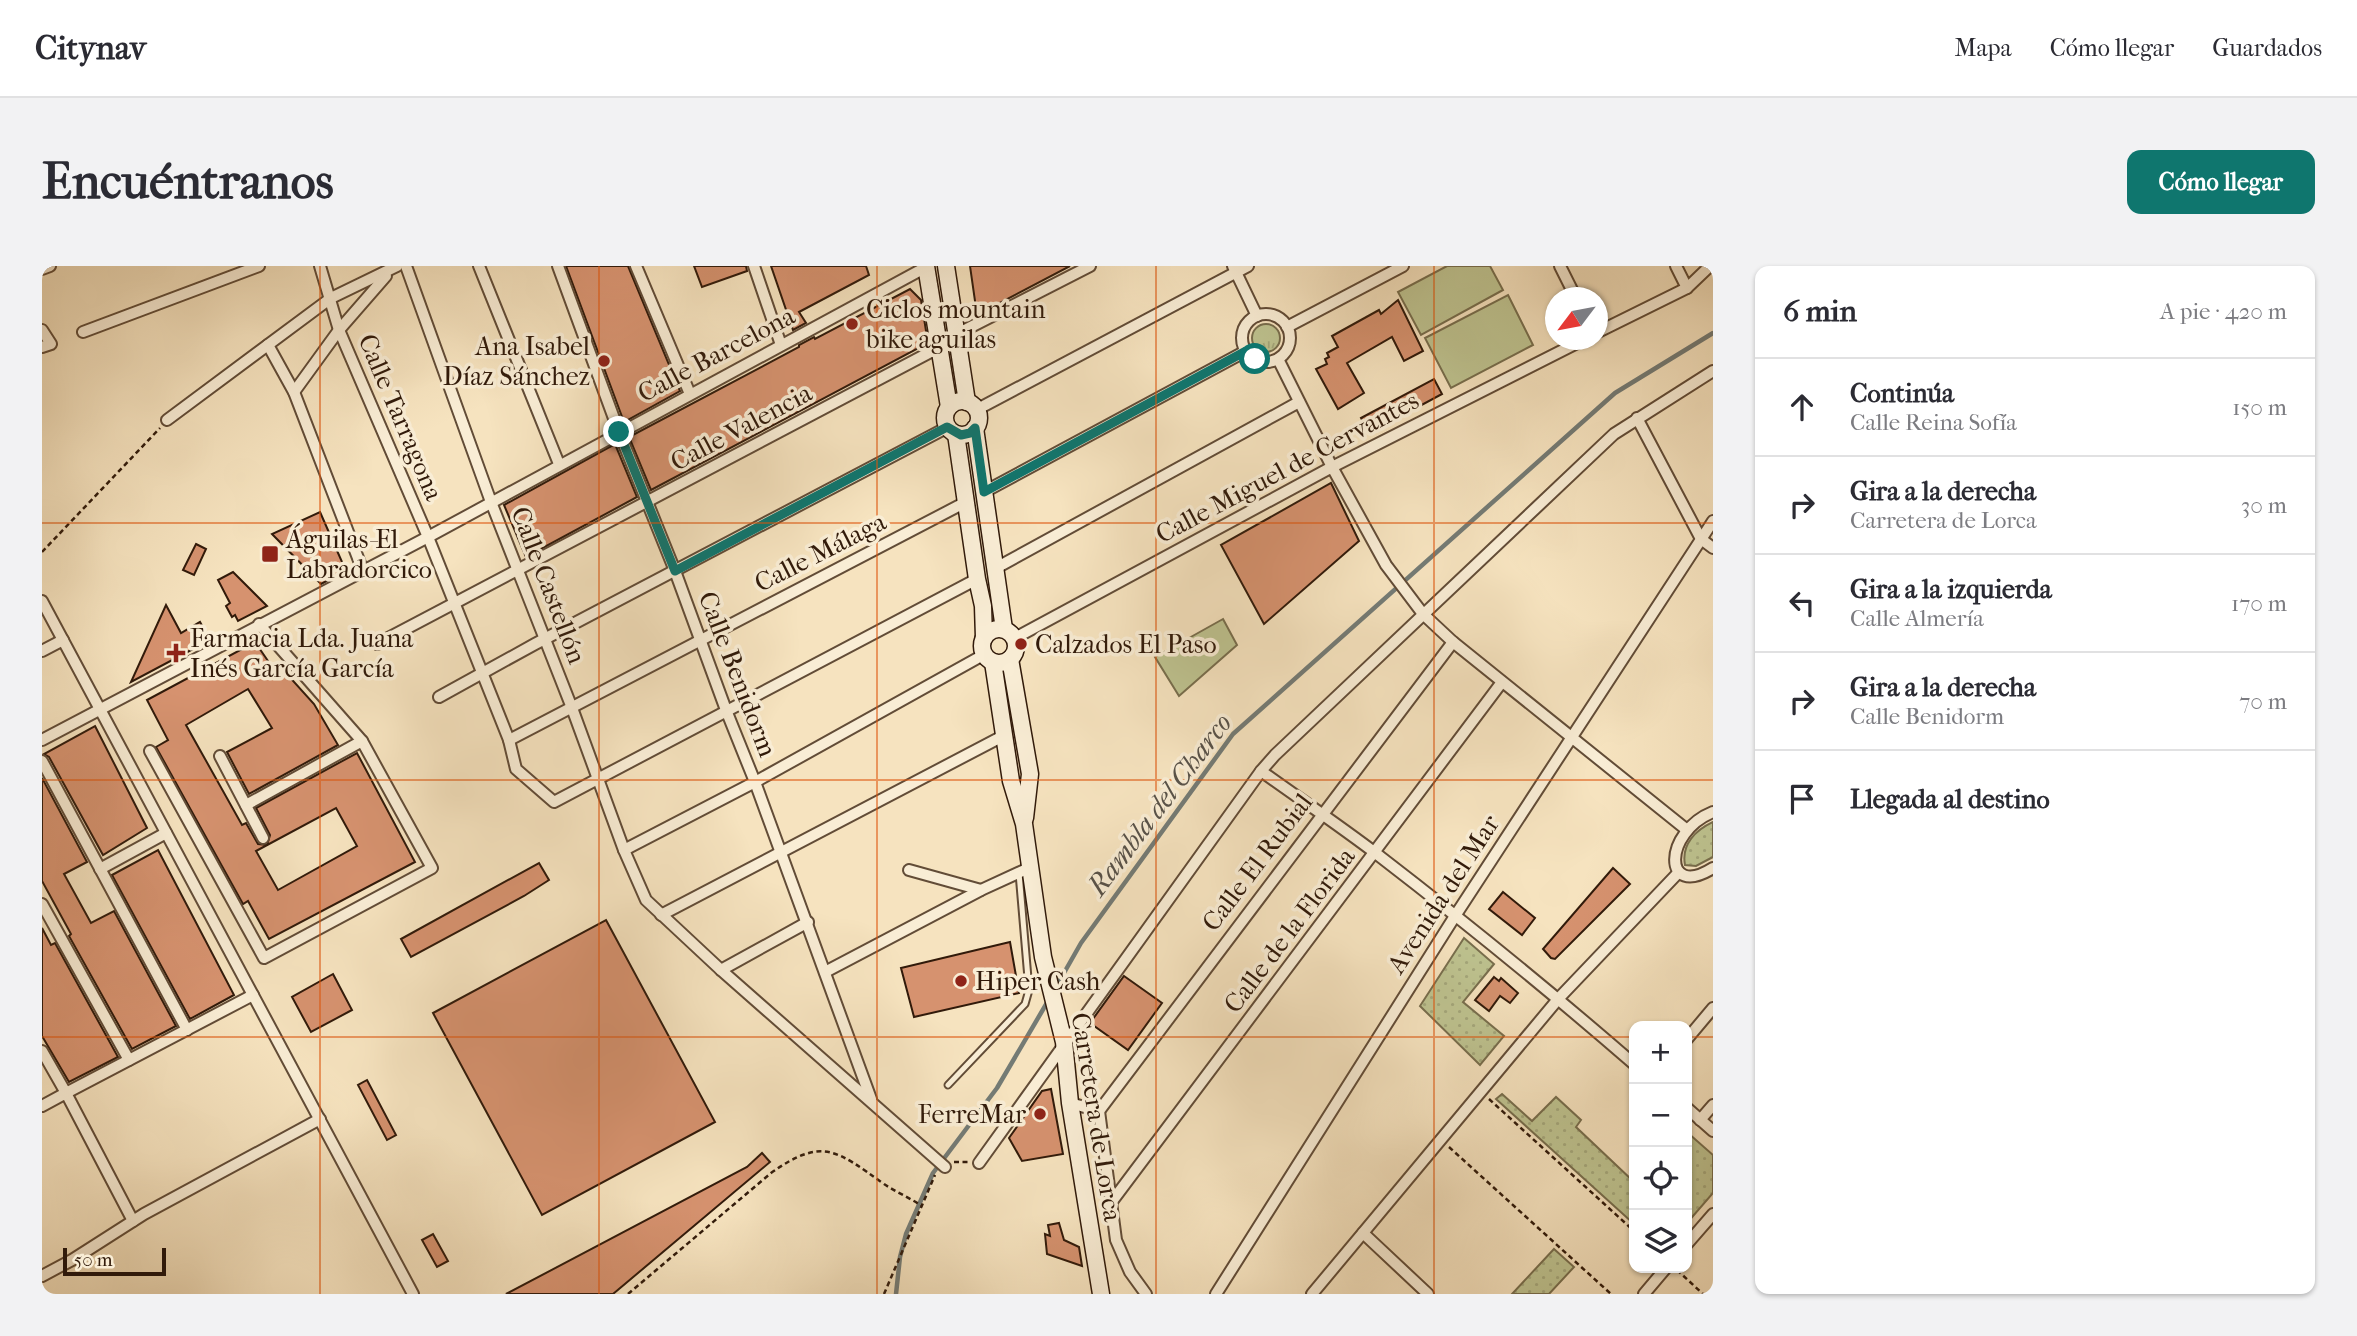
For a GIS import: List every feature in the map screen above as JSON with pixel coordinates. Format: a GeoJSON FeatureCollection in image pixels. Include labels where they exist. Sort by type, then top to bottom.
{"type":"FeatureCollection","features":[{"type":"Feature","properties":{"kind":"main road","name":"Carretera de Lorca"},"geometry":{"type":"LineString","coordinates":[[927,266],[950,407],[945,418],[952,430],[966,502],[983,606],[987,651],[1011,782],[1024,824]]}},
{"type":"Feature","properties":{"kind":"main road"},"geometry":{"type":"LineString","coordinates":[[946,266],[957,334],[972,406],[978,420],[975,428],[996,568],[1009,633],[1016,651],[1003,663],[987,651],[991,631],[1009,633]]}},
{"type":"Feature","properties":{"kind":"main road"},"geometry":{"type":"LineString","coordinates":[[950,407],[957,402],[972,406]]}},
{"type":"Feature","properties":{"kind":"main road"},"geometry":{"type":"LineString","coordinates":[[952,430],[965,435],[975,428]]}},
{"type":"Feature","properties":{"kind":"main road","name":"Carretera de Lorca"},"geometry":{"type":"LineString","coordinates":[[1010,659],[1030,774],[1024,824],[1025,870],[1062,1037],[1101,1294]]}},
{"type":"Feature","properties":{"kind":"street"},"geometry":{"type":"LineString","coordinates":[[42,269],[50,266]]}},
{"type":"Feature","properties":{"kind":"street"},"geometry":{"type":"LineString","coordinates":[[83,332],[259,266]]}},
{"type":"Feature","properties":{"kind":"street","name":"Calle Tarragona"},"geometry":{"type":"LineString","coordinates":[[320,266],[339,330],[428,537],[509,740],[516,769],[554,802],[598,778]]}},
{"type":"Feature","properties":{"kind":"street"},"geometry":{"type":"LineString","coordinates":[[167,420],[331,298],[399,266]]}},
{"type":"Feature","properties":{"kind":"street"},"geometry":{"type":"LineString","coordinates":[[294,392],[380,280],[399,266]]}},
{"type":"Feature","properties":{"kind":"street","name":"Calle Castellón"},"geometry":{"type":"LineString","coordinates":[[406,266],[491,502],[572,708],[624,850],[646,900],[721,970],[945,1167]]}},
{"type":"Feature","properties":{"kind":"street"},"geometry":{"type":"LineString","coordinates":[[479,266],[559,464]]}},
{"type":"Feature","properties":{"kind":"street","name":"Calle Benidorm"},"geometry":{"type":"LineString","coordinates":[[558,266],[619,432],[675,571],[808,922],[871,1100]]}},
{"type":"Feature","properties":{"kind":"street"},"geometry":{"type":"LineString","coordinates":[[636,266],[690,394]]}},
{"type":"Feature","properties":{"kind":"street"},"geometry":{"type":"LineString","coordinates":[[754,266],[780,345]]}},
{"type":"Feature","properties":{"kind":"street","name":"Calle Barcelona"},"geometry":{"type":"LineString","coordinates":[[42,740],[428,537],[927,266]]}},
{"type":"Feature","properties":{"kind":"street"},"geometry":{"type":"LineString","coordinates":[[957,334],[1090,266]]}},
{"type":"Feature","properties":{"kind":"street"},"geometry":{"type":"LineString","coordinates":[[972,406],[1234,269],[1248,266]]}},
{"type":"Feature","properties":{"kind":"street"},"geometry":{"type":"LineString","coordinates":[[1287,327],[1403,266]]}},
{"type":"Feature","properties":{"kind":"street"},"geometry":{"type":"LineString","coordinates":[[1560,266],[1570,287]]}},
{"type":"Feature","properties":{"kind":"street"},"geometry":{"type":"LineString","coordinates":[[1676,266],[1687,288]]}},
{"type":"Feature","properties":{"kind":"street"},"geometry":{"type":"LineString","coordinates":[[1608,327],[1687,288],[1710,266]]}},
{"type":"Feature","properties":{"kind":"street"},"geometry":{"type":"LineString","coordinates":[[1234,269],[1257,316]]}},
{"type":"Feature","properties":{"kind":"street"},"geometry":{"type":"LineString","coordinates":[[1273,315],[1287,327],[1289,345],[1278,359],[1261,361],[1246,351],[1242,343],[1243,331],[1248,322],[1257,316],[1273,315]]}},
{"type":"Feature","properties":{"kind":"street"},"geometry":{"type":"LineString","coordinates":[[42,330],[51,344],[42,347]]}},
{"type":"Feature","properties":{"kind":"street"},"geometry":{"type":"LineString","coordinates":[[268,345],[294,392],[363,571]]}},
{"type":"Feature","properties":{"kind":"street","name":"Calle Valencia"},"geometry":{"type":"LineString","coordinates":[[377,644],[940,347]]}},
{"type":"Feature","properties":{"kind":"street","name":"Calle Miguel de Cervantes"},"geometry":{"type":"LineString","coordinates":[[1009,633],[1563,350]]}},
{"type":"Feature","properties":{"kind":"street"},"geometry":{"type":"LineString","coordinates":[[984,492],[1246,351]]}},
{"type":"Feature","properties":{"kind":"street"},"geometry":{"type":"LineString","coordinates":[[1278,359],[1332,467],[1386,565],[1420,611],[1453,642],[1687,830]]}},
{"type":"Feature","properties":{"kind":"street"},"geometry":{"type":"LineString","coordinates":[[979,1163],[1062,1037],[1261,771],[1420,611],[1614,434],[1713,371]]}},
{"type":"Feature","properties":{"kind":"street"},"geometry":{"type":"LineString","coordinates":[[996,568],[1299,402]]}},
{"type":"Feature","properties":{"kind":"street"},"geometry":{"type":"LineString","coordinates":[[1637,418],[1701,539],[1713,548]]}},
{"type":"Feature","properties":{"kind":"street"},"geometry":{"type":"LineString","coordinates":[[439,697],[675,571],[952,430]]}},
{"type":"Feature","properties":{"kind":"street","name":"Calle Málaga"},"geometry":{"type":"LineString","coordinates":[[509,740],[966,502]]}},
{"type":"Feature","properties":{"kind":"street","name":"Avenida del Mar"},"geometry":{"type":"LineString","coordinates":[[1216,1294],[1455,916],[1713,521]]}},
{"type":"Feature","properties":{"kind":"street"},"geometry":{"type":"LineString","coordinates":[[598,778],[977,579]]}},
{"type":"Feature","properties":{"kind":"street"},"geometry":{"type":"LineString","coordinates":[[42,601],[413,1294]]}},
{"type":"Feature","properties":{"kind":"street"},"geometry":{"type":"LineString","coordinates":[[150,751],[264,958],[432,868],[362,741],[259,624]]}},
{"type":"Feature","properties":{"kind":"street"},"geometry":{"type":"LineString","coordinates":[[42,651],[63,640]]}},
{"type":"Feature","properties":{"kind":"street","name":"Calle El Rubial"},"geometry":{"type":"LineString","coordinates":[[1099,1111],[1453,642]]}},
{"type":"Feature","properties":{"kind":"street"},"geometry":{"type":"LineString","coordinates":[[624,850],[755,782],[987,651]]}},
{"type":"Feature","properties":{"kind":"street","name":"Calle de la Florida"},"geometry":{"type":"LineString","coordinates":[[1110,1204],[1502,682]]}},
{"type":"Feature","properties":{"kind":"street"},"geometry":{"type":"LineString","coordinates":[[661,915],[780,850],[1003,736]]}},
{"type":"Feature","properties":{"kind":"street"},"geometry":{"type":"LineString","coordinates":[[246,805],[362,741]]}},
{"type":"Feature","properties":{"kind":"street"},"geometry":{"type":"LineString","coordinates":[[220,756],[263,838]]}},
{"type":"Feature","properties":{"kind":"street"},"geometry":{"type":"LineString","coordinates":[[42,761],[187,1030]]}},
{"type":"Feature","properties":{"kind":"street"},"geometry":{"type":"LineString","coordinates":[[1261,771],[1375,853],[1559,998],[1629,1060]]}},
{"type":"Feature","properties":{"kind":"street"},"geometry":{"type":"LineString","coordinates":[[1713,812],[1687,830],[1675,851],[1675,864],[1679,872],[1688,877],[1698,876],[1713,868]]}},
{"type":"Feature","properties":{"kind":"street"},"geometry":{"type":"LineString","coordinates":[[100,869],[166,833]]}},
{"type":"Feature","properties":{"kind":"street"},"geometry":{"type":"LineString","coordinates":[[909,870],[981,890]]}},
{"type":"Feature","properties":{"kind":"street"},"geometry":{"type":"LineString","coordinates":[[825,972],[981,890],[1025,870]]}},
{"type":"Feature","properties":{"kind":"street"},"geometry":{"type":"LineString","coordinates":[[1312,1294],[1559,998],[1679,872]]}},
{"type":"Feature","properties":{"kind":"street"},"geometry":{"type":"LineString","coordinates":[[42,904],[129,1060]]}},
{"type":"Feature","properties":{"kind":"street"},"geometry":{"type":"LineString","coordinates":[[721,970],[808,922]]}},
{"type":"Feature","properties":{"kind":"street"},"geometry":{"type":"LineString","coordinates":[[42,1106],[253,995]]}},
{"type":"Feature","properties":{"kind":"street"},"geometry":{"type":"LineString","coordinates":[[1692,1033],[1713,1008]]}},
{"type":"Feature","properties":{"kind":"street"},"geometry":{"type":"LineString","coordinates":[[42,1051],[133,1221]]}},
{"type":"Feature","properties":{"kind":"street"},"geometry":{"type":"LineString","coordinates":[[1070,1103],[1099,1111],[1116,1241],[1130,1272],[1146,1294]]}},
{"type":"Feature","properties":{"kind":"street"},"geometry":{"type":"LineString","coordinates":[[1700,1120],[1713,1105]]}},
{"type":"Feature","properties":{"kind":"street"},"geometry":{"type":"LineString","coordinates":[[1692,1113],[1713,1131]]}},
{"type":"Feature","properties":{"kind":"street"},"geometry":{"type":"LineString","coordinates":[[42,1276],[133,1221],[320,1119]]}},
{"type":"Feature","properties":{"kind":"street"},"geometry":{"type":"LineString","coordinates":[[1692,1238],[1713,1214]]}},
{"type":"Feature","properties":{"kind":"street"},"geometry":{"type":"LineString","coordinates":[[1363,1233],[1428,1294]]}},
{"type":"Feature","properties":{"kind":"street"},"geometry":{"type":"LineString","coordinates":[[1644,1294],[1662,1273]]}},
{"type":"Feature","properties":{"kind":"lane"},"geometry":{"type":"LineString","coordinates":[[948,1085],[1025,1004],[1029,990],[1025,870]]}},
{"type":"Feature","properties":{"kind":"path"},"geometry":{"type":"LineString","coordinates":[[42,552],[167,420]]}},
{"type":"Feature","properties":{"kind":"path"},"geometry":{"type":"LineString","coordinates":[[1481,1092],[1629,1226]]}},
{"type":"Feature","properties":{"kind":"path"},"geometry":{"type":"LineString","coordinates":[[1441,1140],[1611,1294]]}},
{"type":"Feature","properties":{"kind":"path"},"geometry":{"type":"LineString","coordinates":[[628,1294],[771,1173],[790,1160],[810,1153],[831,1151],[852,1160],[886,1185],[922,1206]]}},
{"type":"Feature","properties":{"kind":"path"},"geometry":{"type":"LineString","coordinates":[[884,1294],[935,1174],[953,1161],[979,1163]]}},
{"type":"Feature","properties":{"kind":"path"},"geometry":{"type":"LineString","coordinates":[[1680,1273],[1703,1294]]}},
{"type":"Feature","properties":{"kind":"green space"},"geometry":{"type":"Polygon","coordinates":[[[1447,266],[1490,266],[1503,290],[1421,335],[1398,292],[1447,266]]]}},
{"type":"Feature","properties":{"kind":"green space"},"geometry":{"type":"Polygon","coordinates":[[[1508,295],[1533,345],[1451,388],[1425,338],[1508,295]]]}},
{"type":"Feature","properties":{"kind":"green space"},"geometry":{"type":"Polygon","coordinates":[[[1266,324],[1276,328],[1280,338],[1276,348],[1266,352],[1256,348],[1252,338],[1256,328],[1266,324]]]}},
{"type":"Feature","properties":{"kind":"green space"},"geometry":{"type":"Polygon","coordinates":[[[1223,619],[1237,645],[1179,696],[1155,657],[1223,619]]]}},
{"type":"Feature","properties":{"kind":"green space"},"geometry":{"type":"Polygon","coordinates":[[[1713,822],[1713,857],[1696,866],[1685,865],[1685,851],[1691,839],[1713,822]]]}},
{"type":"Feature","properties":{"kind":"green space"},"geometry":{"type":"Polygon","coordinates":[[[1464,938],[1494,964],[1463,1002],[1504,1036],[1480,1065],[1420,1006],[1464,938]]]}},
{"type":"Feature","properties":{"kind":"green space"},"geometry":{"type":"Polygon","coordinates":[[[1502,1094],[1532,1121],[1556,1097],[1581,1120],[1576,1127],[1629,1177],[1629,1219],[1496,1099],[1502,1094]]]}},
{"type":"Feature","properties":{"kind":"green space"},"geometry":{"type":"Polygon","coordinates":[[[1692,1137],[1713,1155],[1713,1193],[1692,1217],[1692,1137]]]}},
{"type":"Feature","properties":{"kind":"green space"},"geometry":{"type":"Polygon","coordinates":[[[1554,1249],[1574,1267],[1549,1294],[1512,1294],[1554,1249]]]}},
{"type":"Feature","properties":{"kind":"building"},"geometry":{"type":"Polygon","coordinates":[[[566,266],[628,266],[680,391],[624,422],[566,266]]]}},
{"type":"Feature","properties":{"kind":"building"},"geometry":{"type":"Polygon","coordinates":[[[694,266],[746,266],[747,271],[702,287],[694,266]]]}},
{"type":"Feature","properties":{"kind":"building"},"geometry":{"type":"Polygon","coordinates":[[[771,266],[866,266],[869,275],[799,312],[806,323],[793,330],[771,266]]]}},
{"type":"Feature","properties":{"kind":"building"},"geometry":{"type":"Polygon","coordinates":[[[970,266],[1070,266],[977,315],[970,266]]]}},
{"type":"Feature","properties":{"kind":"building"},"geometry":{"type":"Polygon","coordinates":[[[910,289],[921,300],[928,343],[651,490],[629,437],[814,337],[815,339],[910,289]]]}},
{"type":"Feature","properties":{"kind":"building"},"geometry":{"type":"Polygon","coordinates":[[[1398,300],[1423,351],[1404,361],[1392,337],[1347,363],[1364,393],[1338,409],[1316,369],[1327,364],[1327,353],[1338,347],[1332,336],[1379,310],[1381,314],[1398,300]]]}},
{"type":"Feature","properties":{"kind":"building"},"geometry":{"type":"Polygon","coordinates":[[[1434,379],[1442,394],[1405,414],[1402,410],[1367,429],[1361,418],[1434,379]]]}},
{"type":"Feature","properties":{"kind":"building"},"geometry":{"type":"Polygon","coordinates":[[[615,444],[637,497],[526,557],[504,505],[615,444]]]}},
{"type":"Feature","properties":{"kind":"building"},"geometry":{"type":"Polygon","coordinates":[[[1331,483],[1359,541],[1264,624],[1221,545],[1331,483]]]}},
{"type":"Feature","properties":{"kind":"building"},"geometry":{"type":"Polygon","coordinates":[[[320,512],[346,571],[321,584],[272,534],[320,512]]]}},
{"type":"Feature","properties":{"kind":"building"},"geometry":{"type":"Polygon","coordinates":[[[196,544],[206,549],[194,575],[183,570],[196,544]]]}},
{"type":"Feature","properties":{"kind":"building"},"geometry":{"type":"Polygon","coordinates":[[[233,572],[267,606],[238,621],[235,615],[232,617],[226,606],[230,603],[218,580],[233,572]]]}},
{"type":"Feature","properties":{"kind":"building"},"geometry":{"type":"Polygon","coordinates":[[[166,605],[181,633],[200,622],[210,640],[131,682],[166,605]]]}},
{"type":"Feature","properties":{"kind":"building"},"geometry":{"type":"Polygon","coordinates":[[[255,642],[279,677],[286,673],[314,704],[338,745],[249,794],[227,752],[272,728],[248,689],[186,725],[242,825],[246,823],[258,844],[267,845],[270,835],[256,808],[357,753],[415,862],[269,939],[248,901],[243,904],[156,747],[168,740],[147,700],[255,642]],[[336,808],[256,851],[278,890],[357,846],[336,808]]]}},
{"type":"Feature","properties":{"kind":"building"},"geometry":{"type":"Polygon","coordinates":[[[95,726],[147,828],[103,855],[49,757],[44,754],[95,726]]]}},
{"type":"Feature","properties":{"kind":"building"},"geometry":{"type":"Polygon","coordinates":[[[42,778],[87,862],[64,874],[91,923],[114,911],[176,1026],[132,1049],[69,936],[71,934],[42,881],[42,778]]]}},
{"type":"Feature","properties":{"kind":"building"},"geometry":{"type":"Polygon","coordinates":[[[158,850],[234,995],[190,1019],[112,875],[158,850]]]}},
{"type":"Feature","properties":{"kind":"building"},"geometry":{"type":"Polygon","coordinates":[[[539,863],[549,880],[411,957],[401,939],[539,863]]]}},
{"type":"Feature","properties":{"kind":"building"},"geometry":{"type":"Polygon","coordinates":[[[1613,868],[1630,884],[1555,959],[1551,958],[1543,949],[1613,868]]]}},
{"type":"Feature","properties":{"kind":"building"},"geometry":{"type":"Polygon","coordinates":[[[1503,892],[1535,918],[1522,935],[1489,909],[1503,892]]]}},
{"type":"Feature","properties":{"kind":"building"},"geometry":{"type":"Polygon","coordinates":[[[606,920],[715,1122],[542,1215],[433,1013],[606,920]]]}},
{"type":"Feature","properties":{"kind":"building"},"geometry":{"type":"Polygon","coordinates":[[[42,928],[51,945],[55,943],[118,1057],[69,1082],[42,1036],[42,928]]]}},
{"type":"Feature","properties":{"kind":"building","name":"Hiper Cash"},"geometry":{"type":"Polygon","coordinates":[[[1010,942],[1019,993],[914,1017],[901,968],[1010,942]]]}},
{"type":"Feature","properties":{"kind":"building"},"geometry":{"type":"Polygon","coordinates":[[[333,974],[352,1010],[311,1032],[292,997],[333,974]]]}},
{"type":"Feature","properties":{"kind":"building"},"geometry":{"type":"Polygon","coordinates":[[[1124,976],[1162,1003],[1128,1050],[1090,1023],[1124,976]]]}},
{"type":"Feature","properties":{"kind":"building"},"geometry":{"type":"Polygon","coordinates":[[[1494,977],[1499,981],[1501,978],[1518,993],[1510,1003],[1500,996],[1489,1011],[1475,1000],[1494,977]]]}},
{"type":"Feature","properties":{"kind":"building"},"geometry":{"type":"Polygon","coordinates":[[[367,1080],[396,1135],[387,1140],[358,1085],[367,1080]]]}},
{"type":"Feature","properties":{"kind":"building","name":"FerreMar"},"geometry":{"type":"Polygon","coordinates":[[[1051,1089],[1063,1154],[1022,1161],[1009,1138],[1042,1091],[1051,1089]]]}},
{"type":"Feature","properties":{"kind":"building"},"geometry":{"type":"Polygon","coordinates":[[[762,1153],[770,1162],[613,1294],[506,1294],[747,1167],[762,1153]]]}},
{"type":"Feature","properties":{"kind":"building"},"geometry":{"type":"Polygon","coordinates":[[[1059,1223],[1064,1240],[1079,1247],[1082,1266],[1047,1254],[1045,1234],[1050,1236],[1048,1225],[1059,1223]]]}},
{"type":"Feature","properties":{"kind":"building"},"geometry":{"type":"Polygon","coordinates":[[[433,1234],[448,1261],[437,1267],[422,1240],[433,1234]]]}},
{"type":"Feature","properties":{"kind":"waterway","name":"Rambla del Charco"},"geometry":{"type":"LineString","coordinates":[[1056,987],[1081,943],[1233,734],[1615,393],[1713,333]]}},
{"type":"Feature","properties":{"kind":"waterway","name":"Rambla del Charco"},"geometry":{"type":"LineString","coordinates":[[896,1294],[900,1257],[906,1234],[933,1173],[997,1088],[1048,1001]]}},
{"type":"Feature","properties":{"kind":"place","name":"Ciclos mountain bike aguilas"},"geometry":{"type":"Point","coordinates":[852,324]}},
{"type":"Feature","properties":{"kind":"place","name":"Ana Isabel Díaz Sánchez"},"geometry":{"type":"Point","coordinates":[604,361]}},
{"type":"Feature","properties":{"kind":"place","name":"Águilas-El Labradorcico"},"geometry":{"type":"Point","coordinates":[270,554]}},
{"type":"Feature","properties":{"kind":"place","name":"Calzados El Paso"},"geometry":{"type":"Point","coordinates":[1021,644]}},
{"type":"Feature","properties":{"kind":"place","name":"Farmacia Lda. Juana Inés García García"},"geometry":{"type":"Point","coordinates":[176,653]}},
{"type":"Feature","properties":{"kind":"place","name":"Hiper Cash"},"geometry":{"type":"Point","coordinates":[961,981]}},
{"type":"Feature","properties":{"kind":"place","name":"FerreMar"},"geometry":{"type":"Point","coordinates":[1040,1114]}},
{"type":"Feature","properties":{"kind":"route"},"geometry":{"type":"LineString","coordinates":[[619,432],[675,571],[947,427],[961,435],[970,433],[975,428],[984,492],[1246,351],[1255,359]]}}]}
